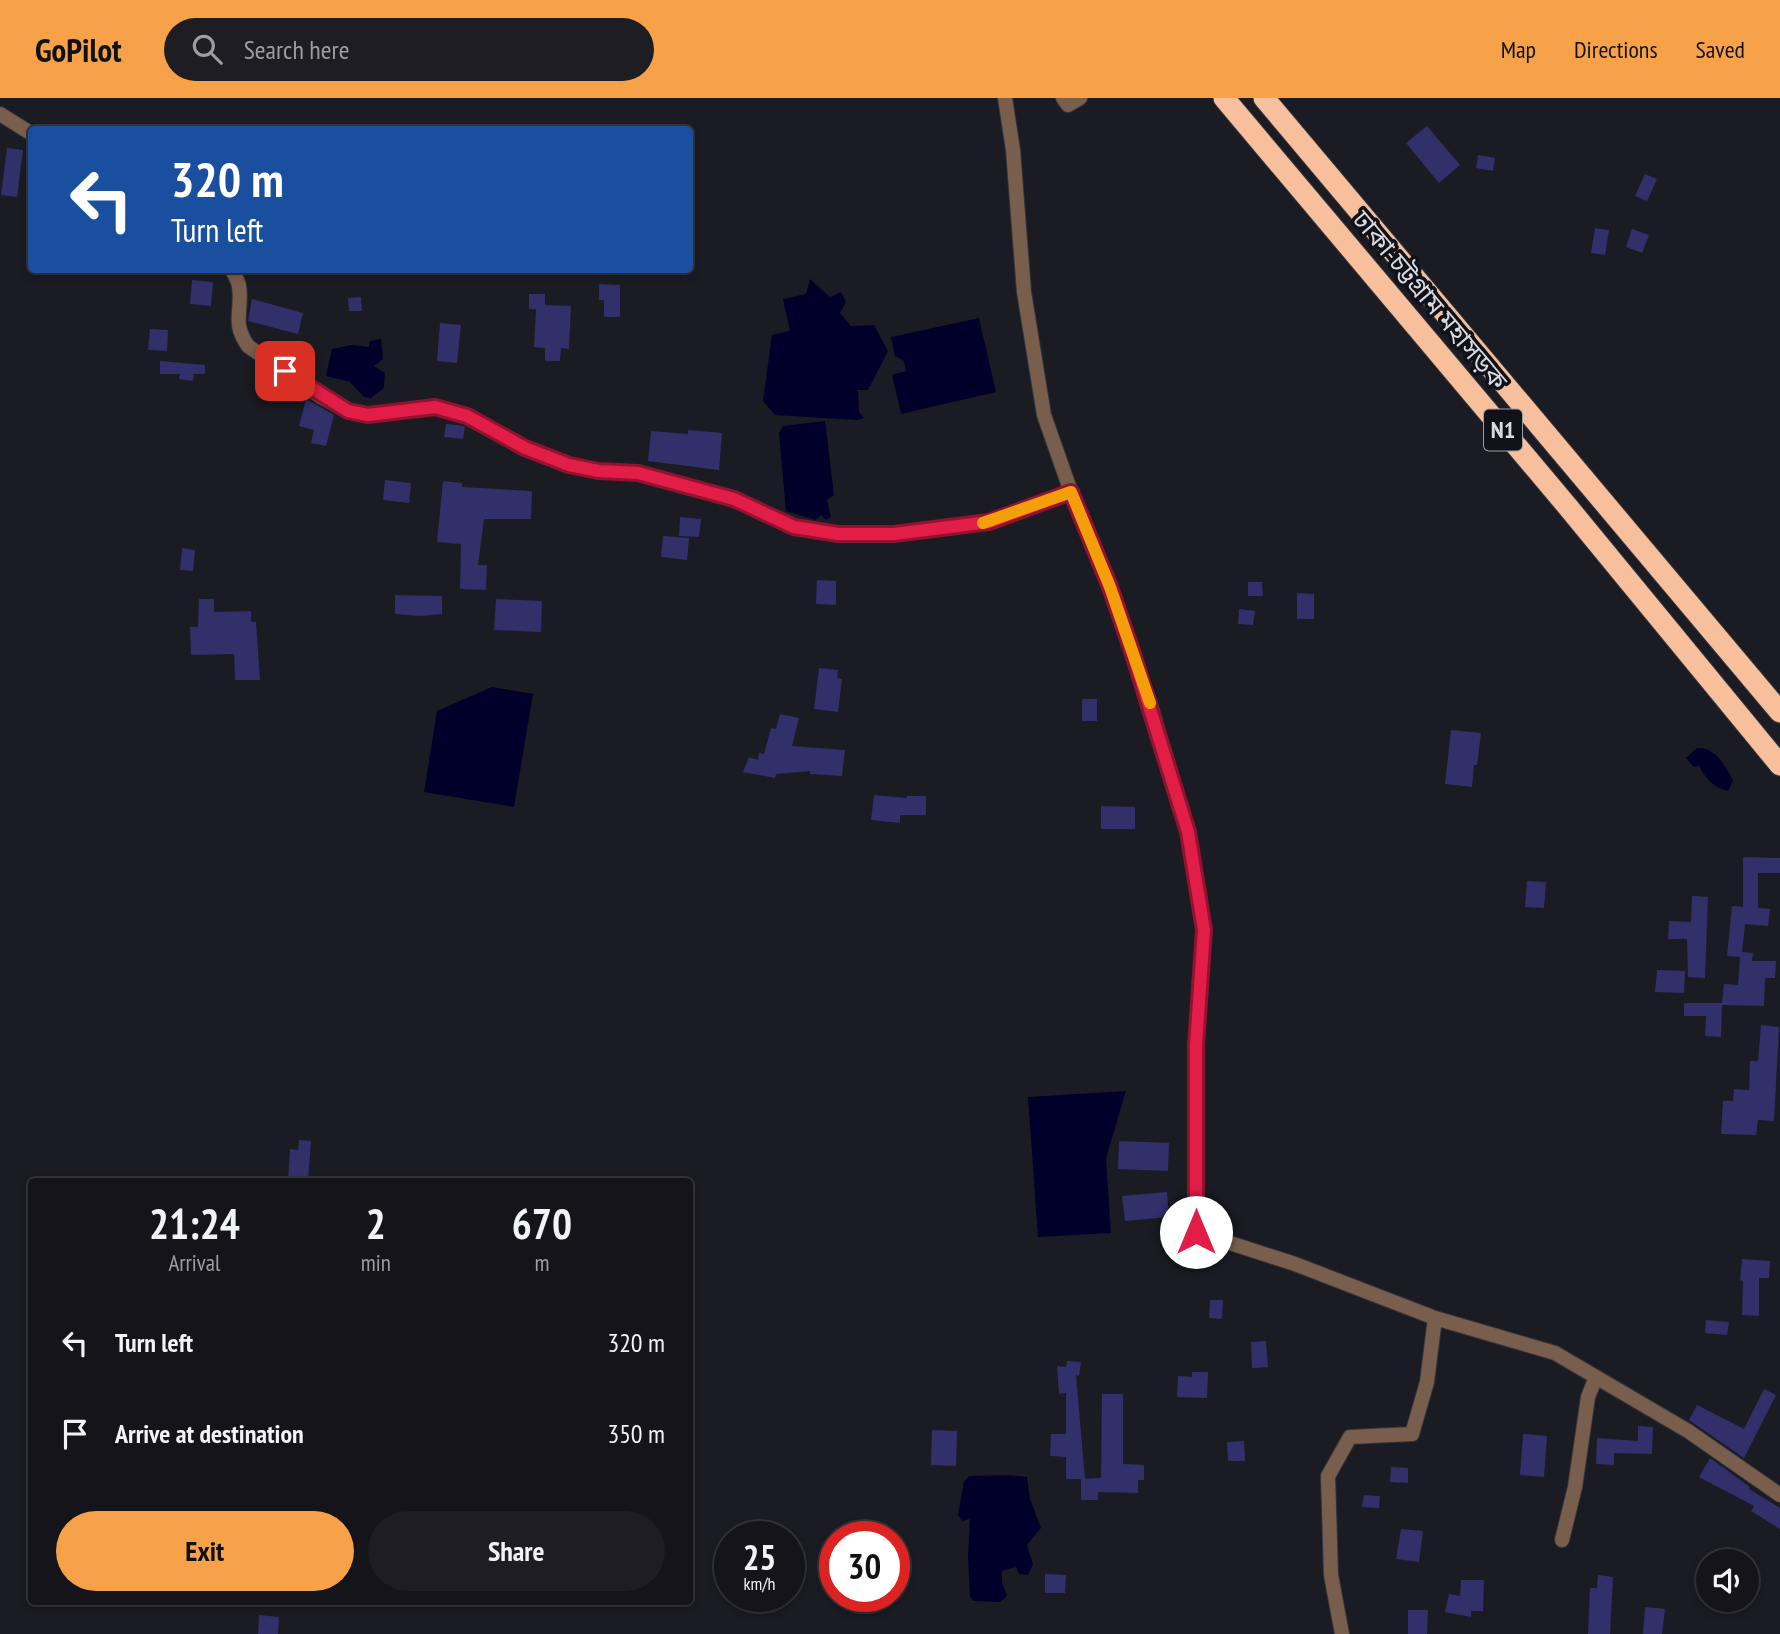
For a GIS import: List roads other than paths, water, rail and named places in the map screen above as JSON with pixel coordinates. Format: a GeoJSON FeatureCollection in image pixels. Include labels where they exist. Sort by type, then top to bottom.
{"type":"FeatureCollection","features":[{"type":"Feature","properties":{"kind":"highway","name":"ঢাকা-চট্টগ্রাম মহাসড়ক"},"geometry":{"type":"LineString","coordinates":[[1224,98],[1568,507],[1780,765]]}},
{"type":"Feature","properties":{"kind":"highway","name":"ঢাকা-চট্টগ্রাম মহাসড়ক"},"geometry":{"type":"LineString","coordinates":[[1264,98],[1780,712]]}},
{"type":"Feature","properties":{"kind":"street"},"geometry":{"type":"LineString","coordinates":[[1005,98],[1013,150],[1024,292],[1044,415],[1136,662],[1188,832],[1204,930],[1196,1045],[1196,1232],[1295,1264],[1435,1318],[1555,1353],[1688,1431],[1780,1495]]}},
{"type":"Feature","properties":{"kind":"street"},"geometry":{"type":"LineString","coordinates":[[1063,98],[1068,105],[1080,98]]}},
{"type":"Feature","properties":{"kind":"street"},"geometry":{"type":"LineString","coordinates":[[0,114],[28,132]]}},
{"type":"Feature","properties":{"kind":"street"},"geometry":{"type":"LineString","coordinates":[[233,273],[239,286],[237,322],[240,335],[248,346],[321,397],[348,411],[368,415],[435,407],[467,416],[525,448],[569,465],[598,471],[638,473],[734,499],[794,527],[838,534],[894,534],[989,522],[1071,492]]}},
{"type":"Feature","properties":{"kind":"street"},"geometry":{"type":"LineString","coordinates":[[1342,1634],[1331,1574],[1328,1476],[1350,1437],[1412,1434],[1427,1382],[1435,1318]]}},
{"type":"Feature","properties":{"kind":"street"},"geometry":{"type":"LineString","coordinates":[[1562,1540],[1575,1487],[1588,1397],[1596,1377]]}},
{"type":"Feature","properties":{"kind":"water"},"geometry":{"type":"Polygon","coordinates":[[[810,279],[830,297],[841,292],[846,302],[840,313],[851,326],[874,325],[888,351],[868,390],[858,390],[859,412],[864,418],[857,420],[775,415],[763,401],[772,335],[790,331],[783,299],[806,294],[810,279]]]}},
{"type":"Feature","properties":{"kind":"water"},"geometry":{"type":"Polygon","coordinates":[[[979,318],[996,392],[901,414],[892,375],[906,371],[904,361],[895,356],[891,337],[979,318]]]}},
{"type":"Feature","properties":{"kind":"water"},"geometry":{"type":"Polygon","coordinates":[[[381,339],[383,359],[374,366],[385,373],[384,388],[371,398],[364,397],[350,382],[326,376],[332,349],[352,345],[369,347],[370,341],[381,339]]]}},
{"type":"Feature","properties":{"kind":"water"},"geometry":{"type":"Polygon","coordinates":[[[825,421],[834,495],[827,500],[831,517],[826,520],[821,515],[816,520],[786,511],[779,433],[783,426],[825,421]]]}},
{"type":"Feature","properties":{"kind":"water"},"geometry":{"type":"Polygon","coordinates":[[[492,687],[533,694],[514,807],[424,792],[437,711],[492,687]]]}},
{"type":"Feature","properties":{"kind":"water"},"geometry":{"type":"Polygon","coordinates":[[[1697,748],[1709,750],[1723,763],[1733,780],[1728,791],[1715,785],[1699,766],[1694,767],[1686,758],[1697,748]]]}},
{"type":"Feature","properties":{"kind":"water"},"geometry":{"type":"Polygon","coordinates":[[[1126,1091],[1106,1158],[1111,1233],[1038,1237],[1028,1097],[1126,1091]]]}},
{"type":"Feature","properties":{"kind":"water"},"geometry":{"type":"Polygon","coordinates":[[[969,1476],[1027,1477],[1030,1499],[1041,1528],[1027,1545],[1033,1564],[1028,1575],[1019,1574],[1016,1567],[1002,1571],[1002,1582],[1007,1596],[1000,1602],[973,1601],[970,1596],[968,1557],[970,1519],[962,1521],[958,1515],[964,1482],[969,1476]]]}}]}
